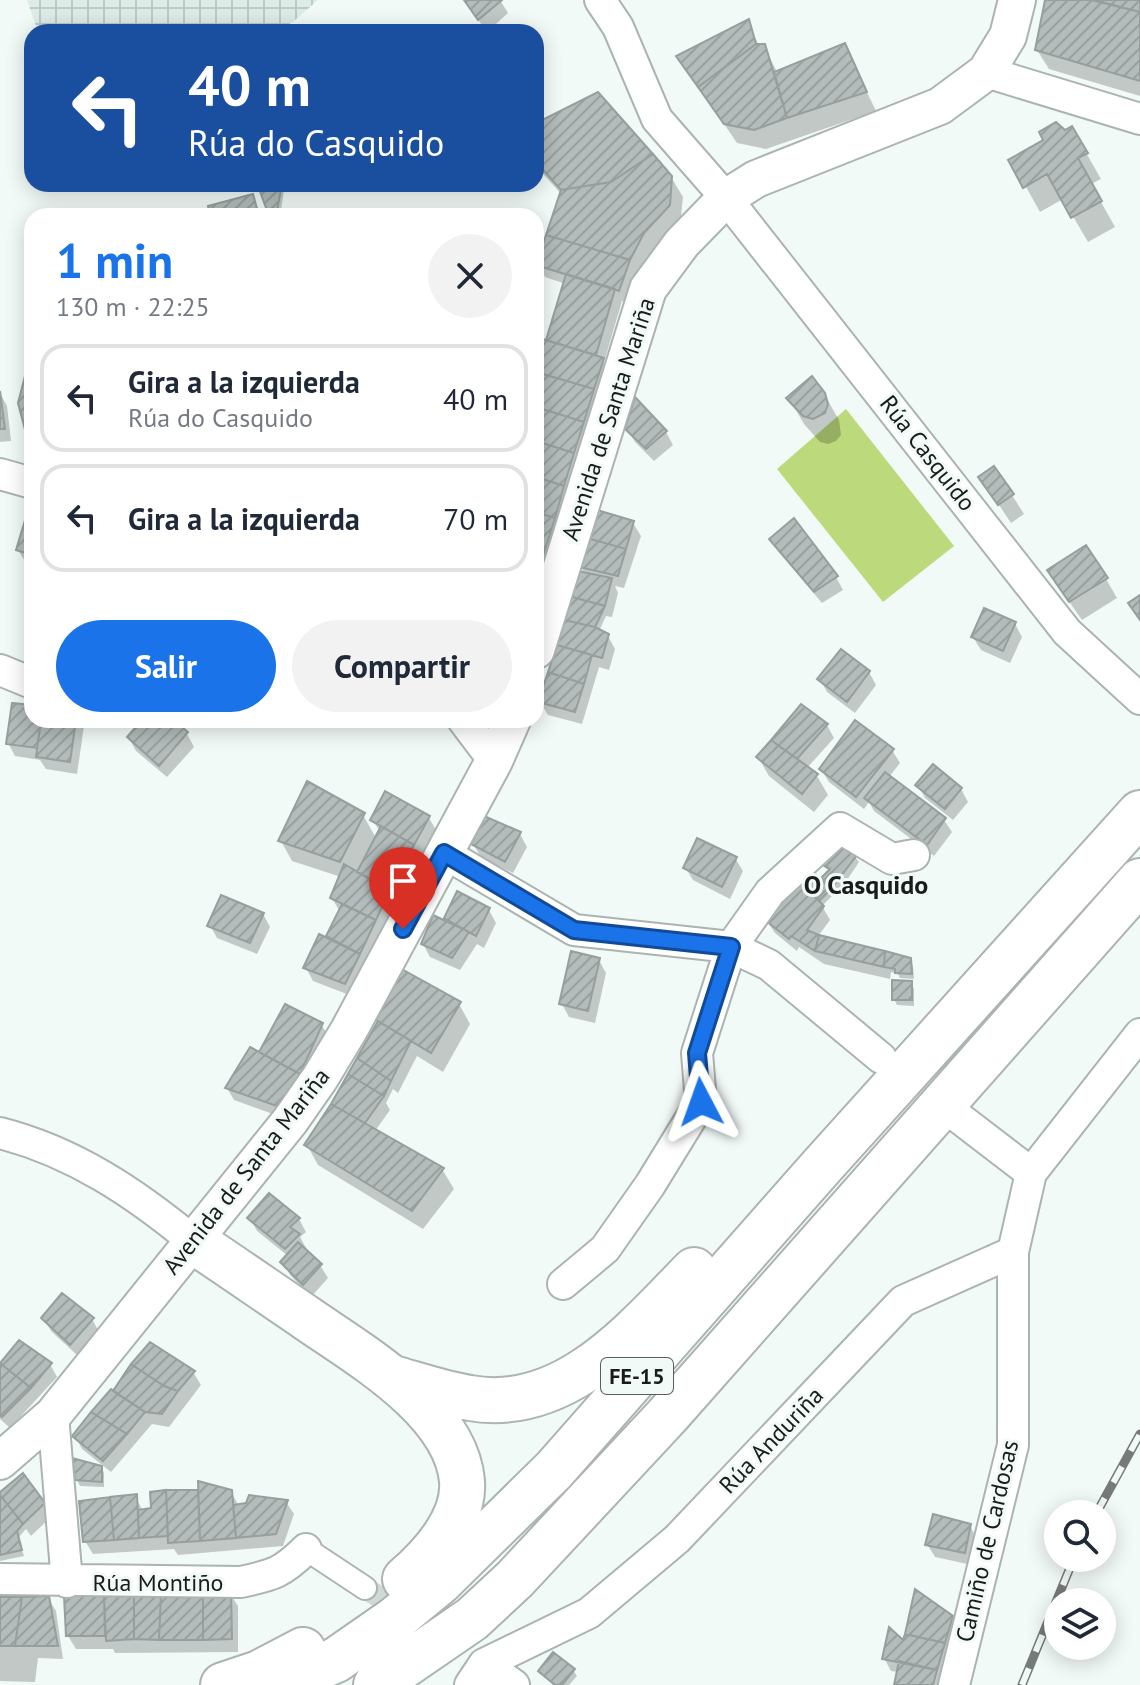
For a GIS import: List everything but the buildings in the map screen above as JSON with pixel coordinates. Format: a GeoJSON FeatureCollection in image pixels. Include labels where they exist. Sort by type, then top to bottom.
{"type":"FeatureCollection","features":[{"type":"Feature","properties":{"kind":"highway","name":"FE-15"},"geometry":{"type":"LineString","coordinates":[[278,1685],[336,1660],[395,1619],[440,1582],[554,1470],[1140,813]]}},
{"type":"Feature","properties":{"kind":"highway","name":"FE-15"},"geometry":{"type":"LineString","coordinates":[[376,1685],[472,1619],[515,1579],[667,1416],[1140,881]]}},
{"type":"Feature","properties":{"kind":"highway"},"geometry":{"type":"LineString","coordinates":[[393,1378],[472,1399],[516,1399],[572,1380],[618,1345],[865,1099],[954,1018]]}},
{"type":"Feature","properties":{"kind":"highway"},"geometry":{"type":"LineString","coordinates":[[193,1241],[393,1378],[433,1419],[453,1449],[462,1482],[458,1509],[442,1540],[411,1573],[365,1613],[259,1673],[223,1685]]}},
{"type":"Feature","properties":{"kind":"highway"},"geometry":{"type":"LineString","coordinates":[[414,1685],[482,1631],[534,1580],[667,1416]]}},
{"type":"Feature","properties":{"kind":"street","name":"Rúa Casquido"},"geometry":{"type":"LineString","coordinates":[[600,0],[618,27],[657,119],[726,198],[1067,632],[1140,699]]}},
{"type":"Feature","properties":{"kind":"street","name":"Avenida de Santa Mariña"},"geometry":{"type":"LineString","coordinates":[[544,624],[648,289],[682,243],[726,198],[756,179],[940,106],[986,72],[1008,36],[1017,0]]}},
{"type":"Feature","properties":{"kind":"street"},"geometry":{"type":"LineString","coordinates":[[986,72],[1140,119]]}},
{"type":"Feature","properties":{"kind":"street"},"geometry":{"type":"LineString","coordinates":[[0,474],[24,481]]}},
{"type":"Feature","properties":{"kind":"street"},"geometry":{"type":"LineString","coordinates":[[0,670],[24,680]]}},
{"type":"Feature","properties":{"kind":"street"},"geometry":{"type":"LineString","coordinates":[[469,728],[494,761]]}},
{"type":"Feature","properties":{"kind":"street","name":"Avenida de Santa Mariña"},"geometry":{"type":"LineString","coordinates":[[0,1461],[53,1415],[272,1144],[320,1078],[494,761],[508,728]]}},
{"type":"Feature","properties":{"kind":"street"},"geometry":{"type":"LineString","coordinates":[[563,1284],[605,1249],[650,1185],[701,1102],[697,1053],[731,947],[770,892],[840,828],[892,859],[914,855]]}},
{"type":"Feature","properties":{"kind":"street"},"geometry":{"type":"LineString","coordinates":[[444,853],[574,930],[731,947],[769,965],[881,1058]]}},
{"type":"Feature","properties":{"kind":"street"},"geometry":{"type":"LineString","coordinates":[[1013,1252],[1031,1173],[1140,1034]]}},
{"type":"Feature","properties":{"kind":"street"},"geometry":{"type":"LineString","coordinates":[[958,1117],[1031,1173]]}},
{"type":"Feature","properties":{"kind":"street"},"geometry":{"type":"LineString","coordinates":[[0,1133],[25,1139],[75,1160],[148,1204],[193,1241]]}},
{"type":"Feature","properties":{"kind":"street","name":"Rúa Anduriña"},"geometry":{"type":"LineString","coordinates":[[477,1674],[589,1613],[677,1539],[903,1301],[1013,1252]]}},
{"type":"Feature","properties":{"kind":"street","name":"Camiño de Cardosas"},"geometry":{"type":"LineString","coordinates":[[954,1685],[1013,1445],[1013,1252]]}},
{"type":"Feature","properties":{"kind":"street"},"geometry":{"type":"LineString","coordinates":[[53,1415],[67,1582]]}},
{"type":"Feature","properties":{"kind":"street"},"geometry":{"type":"LineString","coordinates":[[306,1549],[365,1588]]}},
{"type":"Feature","properties":{"kind":"street","name":"Rúa Montiño"},"geometry":{"type":"LineString","coordinates":[[0,1579],[241,1582],[275,1574],[306,1549]]}},
{"type":"Feature","properties":{"kind":"street"},"geometry":{"type":"LineString","coordinates":[[477,1674],[514,1685]]}},
{"type":"Feature","properties":{"kind":"shaded area"},"geometry":{"type":"Polygon","coordinates":[[[27,0],[318,0],[289,24],[35,24],[27,0]]]}},
{"type":"Feature","properties":{"kind":"green space"},"geometry":{"type":"Polygon","coordinates":[[[846,409],[954,546],[883,602],[777,469],[846,409]]]}},
{"type":"Feature","properties":{"kind":"tunnel"},"geometry":{"type":"LineString","coordinates":[[365,1588],[408,1615]]}},
{"type":"Feature","properties":{"kind":"railway"},"geometry":{"type":"LineString","coordinates":[[1104,1500],[1140,1434]]}},
{"type":"Feature","properties":{"kind":"railway"},"geometry":{"type":"LineString","coordinates":[[1022,1685],[1068,1572]]}},
{"type":"Feature","properties":{"kind":"district","name":"O Casquido"},"geometry":{"type":"Point","coordinates":[866,884]}},
{"type":"Feature","properties":{"kind":"route"},"geometry":{"type":"LineString","coordinates":[[403,929],[444,853],[574,930],[731,947],[697,1053],[701,1102]]}}]}
